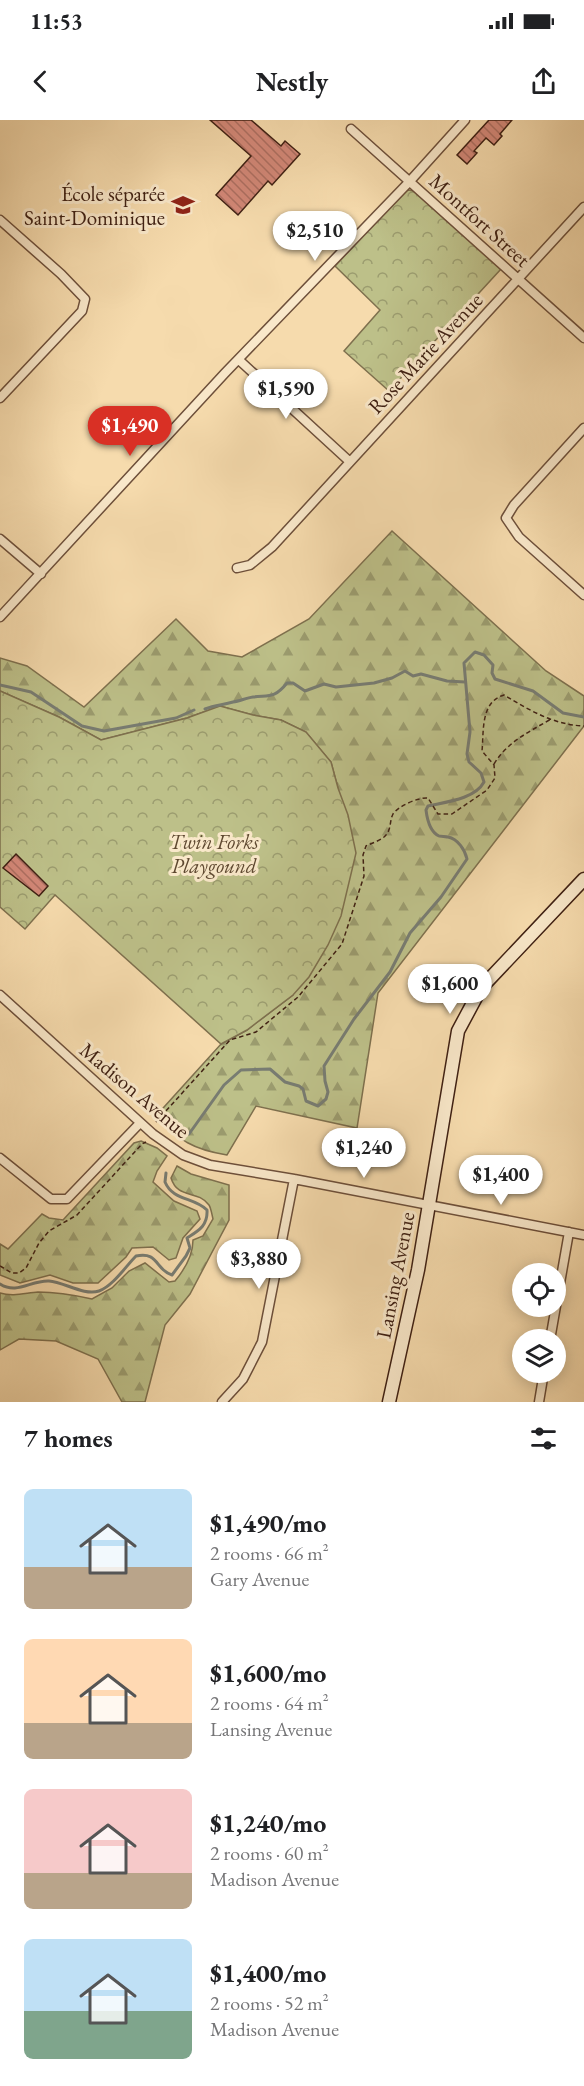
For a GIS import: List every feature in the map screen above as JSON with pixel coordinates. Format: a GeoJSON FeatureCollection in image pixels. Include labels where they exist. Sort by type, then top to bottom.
{"type":"FeatureCollection","features":[{"type":"Feature","properties":{"kind":"street"},"geometry":{"type":"LineString","coordinates":[[0,617],[465,120]]}},
{"type":"Feature","properties":{"kind":"street","name":"Montfort Street"},"geometry":{"type":"LineString","coordinates":[[351,129],[584,338]]}},
{"type":"Feature","properties":{"kind":"street","name":"Rose Marie Avenue"},"geometry":{"type":"LineString","coordinates":[[237,568],[250,565],[272,547],[584,207]]}},
{"type":"Feature","properties":{"kind":"street"},"geometry":{"type":"LineString","coordinates":[[0,220],[61,274],[85,299],[82,311],[0,398]]}},
{"type":"Feature","properties":{"kind":"street"},"geometry":{"type":"LineString","coordinates":[[239,360],[350,461]]}},
{"type":"Feature","properties":{"kind":"street"},"geometry":{"type":"LineString","coordinates":[[584,428],[514,505],[506,518],[519,537],[584,595]]}},
{"type":"Feature","properties":{"kind":"street"},"geometry":{"type":"LineString","coordinates":[[0,539],[41,574]]}},
{"type":"Feature","properties":{"kind":"street","name":"Lansing Avenue"},"geometry":{"type":"LineString","coordinates":[[389,1402],[418,1270],[458,1031],[481,988],[584,879]]}},
{"type":"Feature","properties":{"kind":"street","name":"Madison Avenue"},"geometry":{"type":"LineString","coordinates":[[0,995],[140,1123],[165,1144],[196,1161],[210,1166],[294,1179],[584,1235]]}},
{"type":"Feature","properties":{"kind":"street"},"geometry":{"type":"LineString","coordinates":[[0,1158],[51,1199],[66,1200],[140,1123]]}},
{"type":"Feature","properties":{"kind":"street"},"geometry":{"type":"LineString","coordinates":[[222,1402],[243,1379],[262,1342],[294,1179]]}},
{"type":"Feature","properties":{"kind":"street"},"geometry":{"type":"LineString","coordinates":[[552,1329],[569,1232]]}},
{"type":"Feature","properties":{"kind":"street"},"geometry":{"type":"LineString","coordinates":[[539,1402],[542,1383]]}},
{"type":"Feature","properties":{"kind":"path"},"geometry":{"type":"LineString","coordinates":[[494,765],[482,751],[485,711],[499,696],[504,695],[533,712],[551,719],[569,725],[584,726]]}},
{"type":"Feature","properties":{"kind":"path"},"geometry":{"type":"LineString","coordinates":[[156,1122],[230,1040],[256,1032],[298,997],[342,944],[364,876],[363,855],[366,846],[385,837],[395,811],[422,797],[428,798],[438,814],[452,814],[487,790],[495,778],[494,765],[512,742],[551,719]]}},
{"type":"Feature","properties":{"kind":"path"},"geometry":{"type":"LineString","coordinates":[[0,1266],[12,1273],[19,1273],[26,1268],[39,1244],[49,1232],[77,1215],[146,1142]]}},
{"type":"Feature","properties":{"kind":"green space"},"geometry":{"type":"Polygon","coordinates":[[[408,190],[414,191],[501,269],[389,391],[344,351],[380,310],[335,266],[408,190]]]}},
{"type":"Feature","properties":{"kind":"green space"},"geometry":{"type":"Polygon","coordinates":[[[392,531],[546,671],[584,696],[584,726],[378,993],[357,1128],[256,1106],[227,1155],[204,1150],[180,1138],[155,1117],[221,1044],[247,1030],[293,995],[338,788],[331,762],[306,732],[281,720],[220,706],[187,718],[101,740],[59,717],[0,691],[0,658],[27,666],[84,707],[176,619],[208,651],[242,657],[309,619],[392,531]]]}},
{"type":"Feature","properties":{"kind":"green space","name":"Twin Forks Playgound"},"geometry":{"type":"Polygon","coordinates":[[[0,691],[59,717],[101,740],[187,718],[220,706],[281,720],[306,732],[331,762],[348,815],[356,853],[341,916],[328,945],[309,977],[293,995],[247,1030],[221,1044],[55,895],[25,929],[0,907],[0,691]]]}},
{"type":"Feature","properties":{"kind":"green space"},"geometry":{"type":"Polygon","coordinates":[[[141,1141],[157,1148],[167,1156],[153,1182],[174,1201],[197,1211],[200,1219],[183,1238],[176,1258],[169,1260],[153,1247],[132,1248],[126,1257],[98,1283],[73,1283],[50,1275],[20,1283],[0,1275],[0,1244],[8,1249],[42,1214],[49,1218],[63,1220],[134,1143],[141,1141]]]}},
{"type":"Feature","properties":{"kind":"green space"},"geometry":{"type":"Polygon","coordinates":[[[177,1166],[191,1174],[229,1185],[229,1220],[190,1294],[165,1325],[145,1402],[122,1402],[98,1359],[56,1341],[19,1339],[0,1350],[0,1293],[14,1295],[38,1292],[92,1299],[112,1288],[129,1271],[145,1263],[169,1282],[175,1281],[188,1262],[193,1240],[203,1236],[213,1219],[210,1206],[204,1200],[183,1192],[174,1185],[171,1178],[177,1166]]]}},
{"type":"Feature","properties":{"kind":"building"},"geometry":{"type":"Polygon","coordinates":[[[210,120],[251,120],[281,146],[285,141],[300,154],[272,185],[268,181],[238,215],[216,195],[251,156],[210,120]]]}},
{"type":"Feature","properties":{"kind":"building"},"geometry":{"type":"Polygon","coordinates":[[[489,120],[512,120],[494,145],[486,138],[474,151],[477,153],[467,164],[457,155],[489,120]]]}},
{"type":"Feature","properties":{"kind":"building"},"geometry":{"type":"Polygon","coordinates":[[[16,854],[48,886],[39,896],[3,868],[16,854]]]}},
{"type":"Feature","properties":{"kind":"waterway"},"geometry":{"type":"LineString","coordinates":[[189,1134],[224,1085],[241,1070],[270,1069],[285,1082],[303,1089],[306,1101],[318,1106],[326,1099],[328,1092],[324,1066],[354,1019],[390,972],[410,933],[441,897],[467,859],[458,842],[439,836],[433,831],[426,810],[428,806],[467,796],[480,788],[484,782],[481,773],[469,762],[467,754],[470,732],[464,663],[475,652],[484,655],[493,665],[492,673],[495,679],[533,691],[563,713],[584,717]]}},
{"type":"Feature","properties":{"kind":"waterway"},"geometry":{"type":"LineString","coordinates":[[205,709],[250,697],[271,695],[287,683],[293,683],[305,691],[324,684],[336,687],[374,683],[392,678],[405,671],[413,676],[421,674],[447,681],[465,682]]}},
{"type":"Feature","properties":{"kind":"waterway"},"geometry":{"type":"LineString","coordinates":[[0,685],[31,692],[82,726],[104,731],[176,718],[194,710]]}},
{"type":"Feature","properties":{"kind":"waterway"},"geometry":{"type":"LineString","coordinates":[[0,1284],[18,1288],[49,1281],[87,1292],[99,1291],[114,1280],[136,1256],[143,1255],[153,1258],[162,1269],[172,1275],[190,1248],[187,1238],[204,1224],[207,1210],[173,1193],[165,1182],[166,1173]]}},
{"type":"Feature","properties":{"kind":"place","name":"École séparée Saint-Dominique"},"geometry":{"type":"Point","coordinates":[183,205]}}]}
